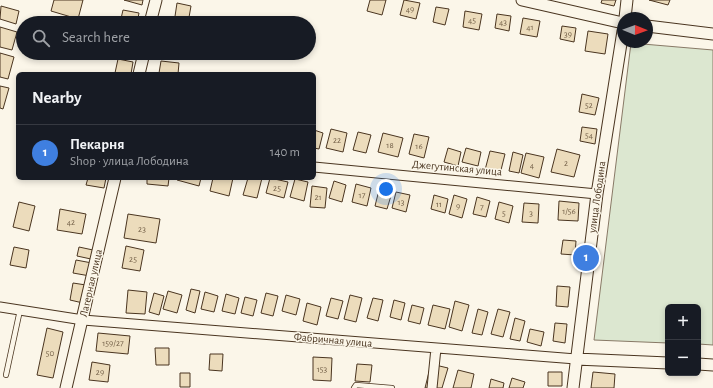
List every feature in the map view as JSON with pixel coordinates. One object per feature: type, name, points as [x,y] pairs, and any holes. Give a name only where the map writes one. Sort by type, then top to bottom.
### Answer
[{"type":"street","points":[[152,16],[156,0]]},
{"type":"street","points":[[522,0],[617,22]]},
{"type":"street","points":[[626,12],[627,0]]},
{"type":"street","points":[[653,27],[713,34]]},
{"type":"street","name":"улица Лободина","points":[[573,388],[597,194],[620,48]]},
{"type":"street","points":[[139,72],[142,60]]},
{"type":"street","name":"Джегутинская улица","points":[[316,167],[597,194]]},
{"type":"street","name":"Лагерная улица","points":[[66,388],[115,180]]},
{"type":"street","name":"Фабричная улица","points":[[0,307],[83,320],[576,360],[665,363]]},
{"type":"street","points":[[432,388],[436,348]]},
{"type":"street","points":[[701,364],[713,365]]},
{"type":"lane","points":[[6,375],[20,310]]},
{"type":"lane","points":[[354,388],[356,385],[392,388]]},
{"type":"green space","points":[[653,45],[713,50],[713,345],[701,344],[701,304],[665,304],[665,343],[594,340],[630,48],[653,48]]},
{"type":"building","points":[[54,0],[83,0],[79,16],[68,16],[51,11]]},
{"type":"building","points":[[124,0],[143,0],[142,5]]},
{"type":"building","points":[[370,0],[386,0],[382,15],[367,11]]},
{"type":"building","points":[[404,0],[420,3],[416,19],[400,15]]},
{"type":"building","points":[[602,0],[616,0],[614,6],[601,3]]},
{"type":"building","points":[[649,0],[670,0],[668,5]]},
{"type":"building","points":[[177,3],[191,6],[189,16],[175,16]]},
{"type":"building","points":[[1,6],[19,11],[18,16],[16,16],[16,24],[0,19]]},
{"type":"building","points":[[436,7],[449,9],[445,25],[433,22]]},
{"type":"building","points":[[123,10],[139,13],[138,16],[122,16]]},
{"type":"building","points":[[465,11],[482,14],[479,30],[463,27]]},
{"type":"building","points":[[497,14],[511,16],[509,31],[495,28]]},
{"type":"building","points":[[523,18],[540,21],[537,37],[520,34]]},
{"type":"building","points":[[562,26],[576,28],[574,42],[560,39]]},
{"type":"building","points":[[0,27],[16,32],[12,50],[0,47]]},
{"type":"building","points":[[588,31],[608,34],[605,54],[585,51]]},
{"type":"building","points":[[0,53],[14,57],[8,79],[0,77]]},
{"type":"building","points":[[118,60],[133,62],[131,72],[115,72]]},
{"type":"building","points":[[161,61],[179,63],[178,72],[159,72]]},
{"type":"building","points":[[0,86],[9,88],[3,109],[0,108]]},
{"type":"building","points":[[582,94],[599,98],[595,115],[579,112]]},
{"type":"building","points":[[582,127],[597,129],[595,144],[580,141]]},
{"type":"building","points":[[331,129],[347,133],[343,152],[326,148]]},
{"type":"building","points":[[316,131],[323,133],[319,149],[316,148]]},
{"type":"building","points":[[358,132],[371,135],[366,153],[353,150]]},
{"type":"building","points":[[383,133],[403,138],[398,157],[378,152]]},
{"type":"building","points":[[414,134],[429,137],[424,158],[409,154]]},
{"type":"building","points":[[448,148],[461,152],[458,166],[444,162]]},
{"type":"building","points":[[466,148],[481,152],[478,166],[462,162]]},
{"type":"building","points":[[557,149],[580,155],[574,177],[551,172]]},
{"type":"building","points":[[490,151],[505,154],[500,174],[485,170]]},
{"type":"building","points":[[513,152],[523,155],[519,173],[509,171]]},
{"type":"building","points":[[526,153],[544,157],[539,178],[521,173]]},
{"type":"building","points":[[87,180],[106,180],[104,188],[86,185]]},
{"type":"building","points":[[147,180],[169,180],[168,186],[147,184]]},
{"type":"building","points":[[177,180],[200,180],[199,186]]},
{"type":"building","points":[[213,180],[233,180],[229,196],[210,191]]},
{"type":"building","points":[[247,180],[262,180],[257,198],[243,195]]},
{"type":"building","points":[[269,180],[288,182],[284,198],[266,193]]},
{"type":"building","points":[[295,180],[308,182],[304,201],[290,197]]},
{"type":"building","points":[[334,181],[346,185],[342,202],[329,198]]},
{"type":"building","points":[[356,184],[371,188],[367,206],[352,202]]},
{"type":"building","points":[[312,186],[327,188],[325,208],[310,207]]},
{"type":"building","points":[[380,186],[393,189],[387,209],[375,206]]},
{"type":"building","points":[[396,192],[410,195],[406,212],[392,208]]},
{"type":"building","points":[[434,195],[448,199],[445,213],[431,209]]},
{"type":"building","points":[[454,195],[467,199],[462,218],[449,214]]},
{"type":"building","points":[[477,197],[490,201],[486,217],[473,214]]},
{"type":"building","points":[[559,201],[579,203],[578,221],[558,220]]},
{"type":"building","points":[[19,202],[35,206],[29,231],[13,227]]},
{"type":"building","points":[[499,202],[513,206],[509,223],[495,219]]},
{"type":"building","points":[[524,203],[539,204],[538,223],[522,222]]},
{"type":"building","points":[[60,209],[86,214],[82,234],[57,230]]},
{"type":"building","points":[[128,214],[160,219],[156,243],[124,238]]},
{"type":"building","points":[[563,240],[576,241],[575,255],[561,254]]},
{"type":"building","points":[[126,246],[144,250],[140,271],[122,268]]},
{"type":"building","points":[[14,247],[29,250],[26,268],[10,265]]},
{"type":"building","points":[[79,247],[93,250],[91,259],[77,256]]},
{"type":"building","points":[[76,260],[92,263],[90,276],[73,273]]},
{"type":"building","points":[[73,283],[86,285],[83,303],[70,300]]},
{"type":"building","points":[[557,286],[570,287],[568,307],[556,306]]},
{"type":"building","points":[[191,289],[200,291],[195,313],[186,310]]},
{"type":"building","points":[[128,290],[147,292],[145,314],[126,313]]},
{"type":"building","points":[[168,291],[182,295],[177,313],[163,309]]},
{"type":"building","points":[[205,292],[218,296],[214,312],[201,309]]},
{"type":"building","points":[[154,293],[164,296],[159,315],[149,312]]},
{"type":"building","points":[[266,293],[278,296],[273,316],[261,313]]},
{"type":"building","points":[[226,294],[239,298],[235,314],[222,311]]},
{"type":"building","points":[[286,295],[300,299],[296,315],[282,311]]},
{"type":"building","points":[[350,295],[362,298],[356,322],[344,319]]},
{"type":"building","points":[[245,297],[257,300],[253,316],[241,313]]},
{"type":"building","points":[[331,298],[343,301],[338,319],[326,316]]},
{"type":"building","points":[[373,298],[383,300],[378,321],[367,318]]},
{"type":"building","points":[[394,300],[405,303],[401,320],[390,317]]},
{"type":"building","points":[[455,301],[469,305],[462,331],[449,327]]},
{"type":"building","points":[[307,303],[321,307],[317,325],[303,321]]},
{"type":"building","points":[[412,305],[424,308],[420,324],[408,321]]},
{"type":"building","points":[[433,305],[450,309],[445,329],[428,325]]},
{"type":"building","points":[[478,309],[488,312],[482,335],[472,333]]},
{"type":"building","points":[[498,309],[510,312],[503,337],[491,334]]},
{"type":"building","points":[[515,318],[525,321],[520,341],[510,339]]},
{"type":"building","points":[[555,323],[567,324],[565,343],[553,341]]},
{"type":"building","points":[[47,328],[63,332],[53,378],[37,375]]},
{"type":"building","points":[[530,329],[544,332],[541,346],[527,342]]},
{"type":"building","points":[[98,333],[130,336],[128,354],[96,351]]},
{"type":"building","points":[[155,348],[169,348],[169,365],[156,365]]},
{"type":"building","points":[[210,354],[223,354],[222,371],[209,370]]},
{"type":"building","points":[[313,357],[332,358],[331,381],[313,380]]},
{"type":"building","points":[[92,362],[110,365],[108,382],[89,380]]},
{"type":"building","points":[[357,364],[372,365],[370,382],[355,381]]},
{"type":"building","points":[[431,364],[448,368],[442,388],[425,388]]},
{"type":"building","points":[[458,370],[474,374],[471,388],[453,388]]},
{"type":"building","points":[[548,372],[562,372],[562,386],[548,386]]},
{"type":"building","points":[[593,372],[615,374],[614,388],[591,388]]},
{"type":"building","points":[[180,373],[190,373],[190,387],[180,387]]},
{"type":"building","points":[[512,378],[525,382],[523,388],[509,388]]},
{"type":"building","points":[[491,379],[504,383],[503,388],[489,388]]},
{"type":"place","name":"Пекарня","points":[[586,258]]}]
